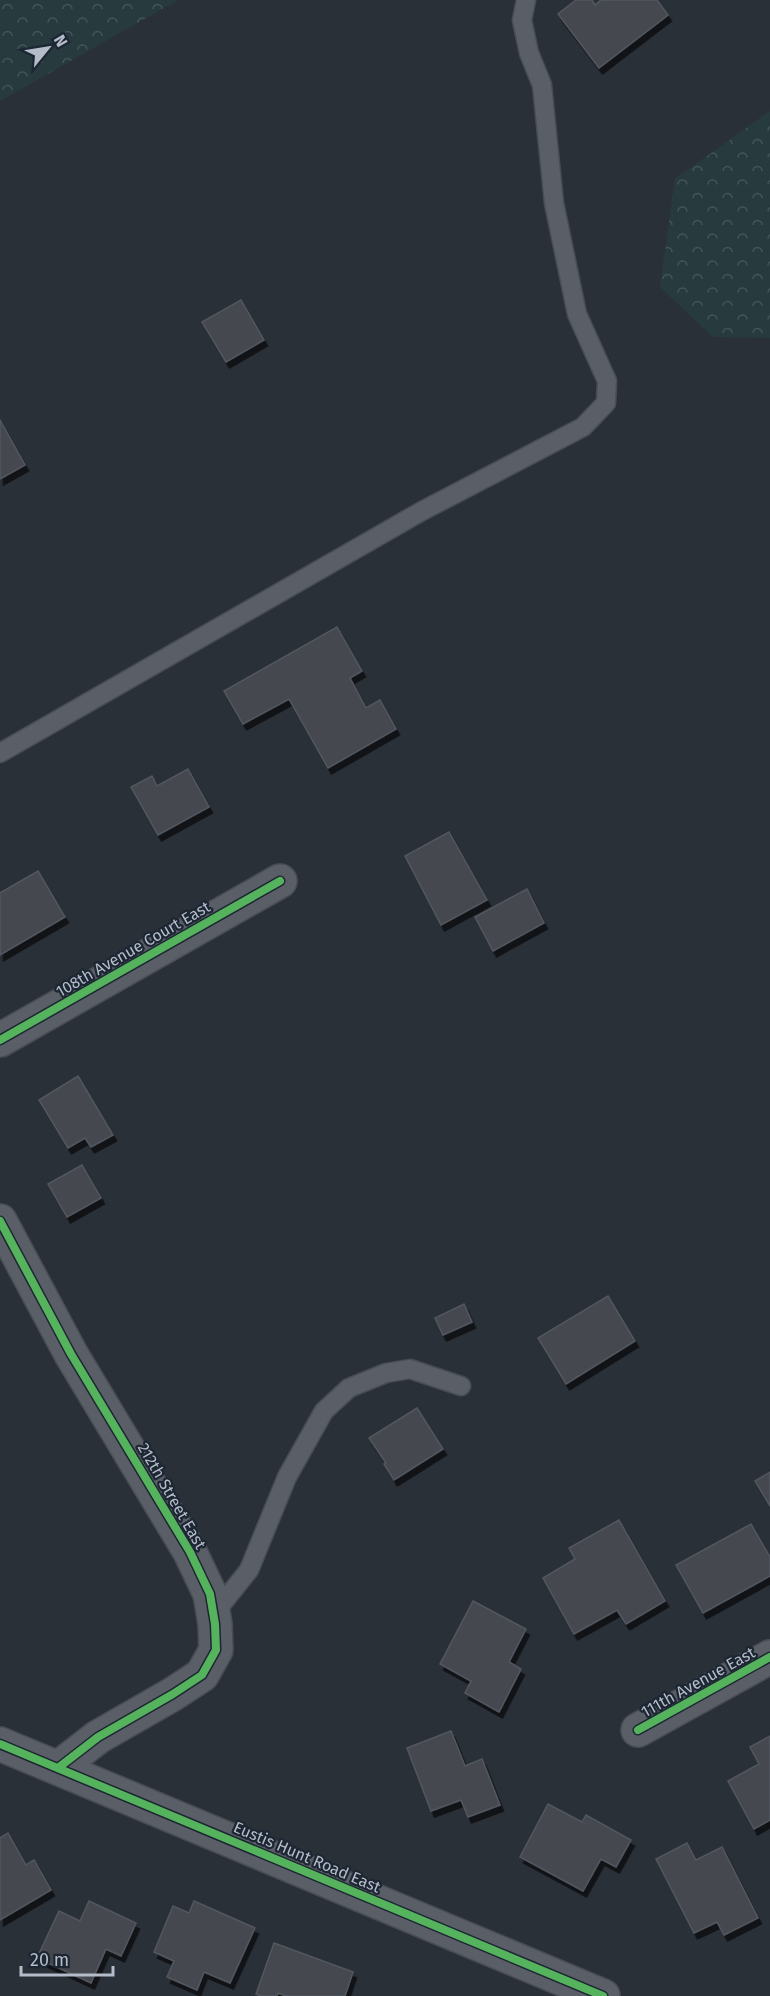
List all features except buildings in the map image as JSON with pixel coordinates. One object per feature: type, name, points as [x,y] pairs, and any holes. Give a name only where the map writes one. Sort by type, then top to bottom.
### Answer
[{"type":"street","name":"108th Avenue Court East","points":[[0,1040],[280,881]]},
{"type":"street","name":"212th Street East","points":[[0,1221],[71,1354],[190,1552],[210,1594],[213,1615],[216,1650],[202,1675],[98,1737],[58,1768]]},
{"type":"street","name":"111th Avenue East","points":[[638,1730],[770,1657]]},
{"type":"street","name":"Eustis Hunt Road East","points":[[0,1744],[603,1996]]},
{"type":"lane","points":[[0,753],[422,511],[583,427],[606,403],[607,381],[577,314],[554,203],[542,85],[529,53],[522,20],[526,0]]},
{"type":"lane","points":[[213,1615],[249,1570],[287,1477],[324,1411],[349,1388],[386,1373],[410,1369],[461,1386]]},
{"type":"green space","points":[[0,0],[178,0],[0,101]]},
{"type":"green space","points":[[770,111],[770,338],[713,337],[660,287],[675,179]]},
{"type":"cycle path","points":[[0,1040],[280,881]]},
{"type":"cycle path","points":[[0,1221],[71,1354],[190,1552],[210,1594],[215,1624],[216,1650],[202,1675],[98,1737],[58,1768]]},
{"type":"cycle path","points":[[638,1730],[770,1657]]},
{"type":"cycle path","points":[[0,1744],[603,1996]]}]
